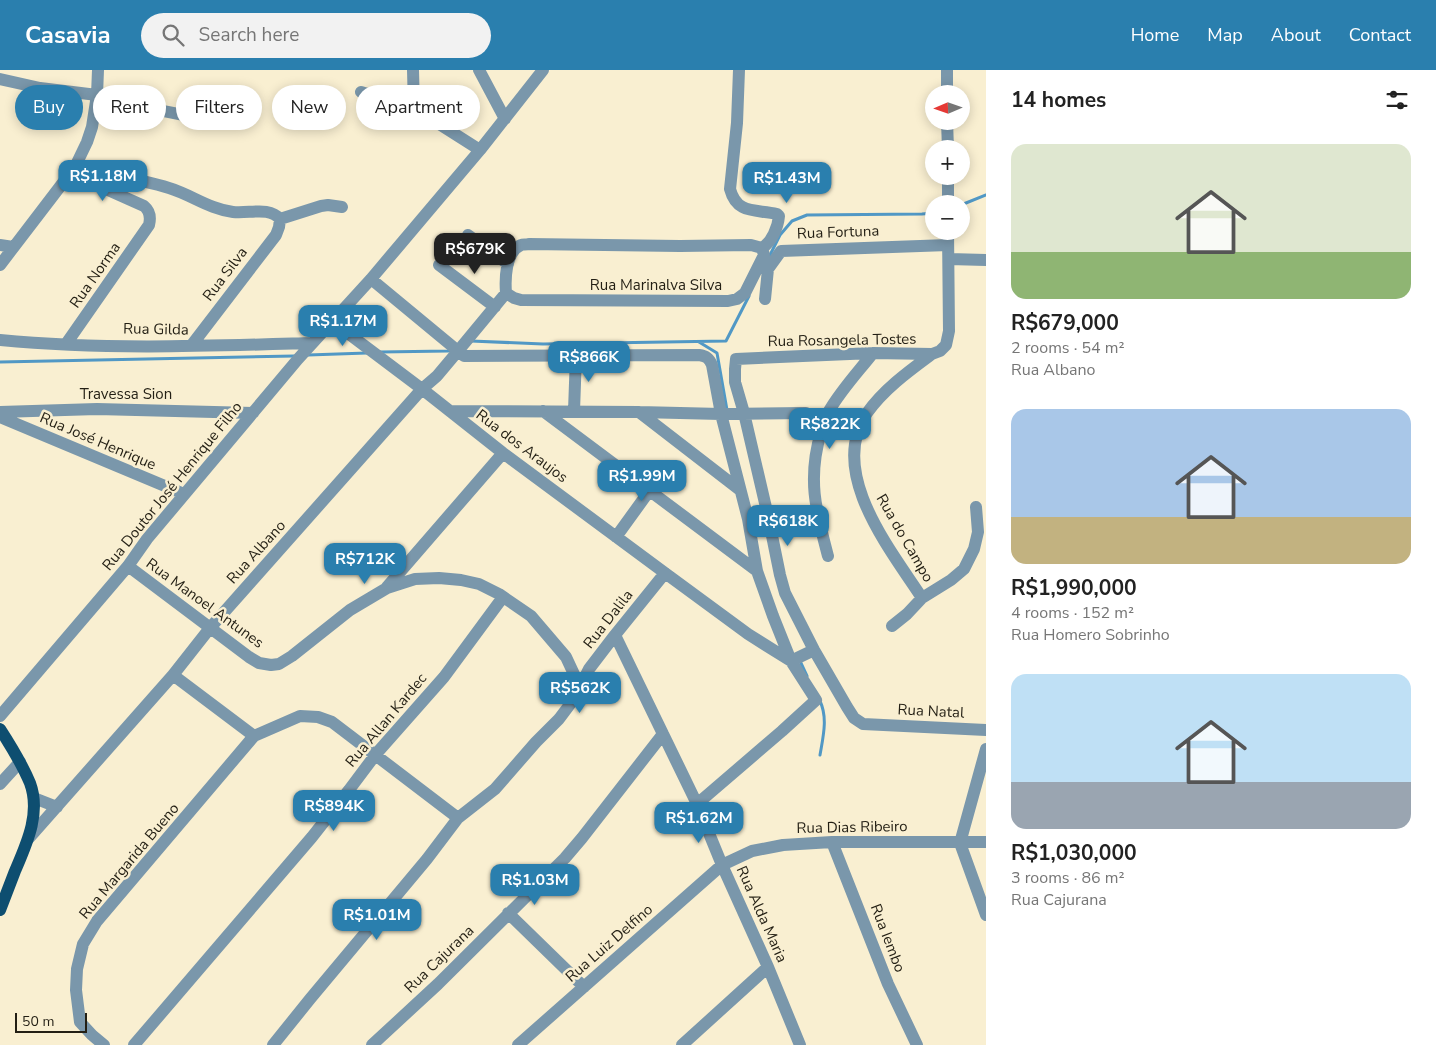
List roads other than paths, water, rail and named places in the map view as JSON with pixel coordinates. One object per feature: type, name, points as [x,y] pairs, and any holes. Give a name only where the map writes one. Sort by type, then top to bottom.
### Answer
[{"type":"main road","points":[[0,729],[20,762],[30,783],[34,798],[34,813],[29,838],[0,910]]},
{"type":"street","points":[[97,85],[98,70]]},
{"type":"street","points":[[412,70],[413,85]]},
{"type":"street","points":[[479,70],[505,119]]},
{"type":"street","name":"Rua Doutor José Henrique Filho","points":[[0,716],[128,566],[147,539],[184,494],[305,351],[334,322],[480,150],[543,70]]},
{"type":"street","points":[[506,294],[505,276],[508,264],[516,248],[529,244],[752,245],[762,248],[770,240],[779,222],[779,216],[741,207],[733,200],[730,190],[737,123],[739,70]]},
{"type":"street","points":[[947,70],[947,85]]},
{"type":"street","points":[[0,79],[40,88],[93,95]]},
{"type":"street","points":[[0,265],[6,246],[73,170],[87,142],[93,121]]},
{"type":"street","points":[[449,130],[480,150]]},
{"type":"street","points":[[73,170],[170,188],[218,209],[234,212],[271,211],[280,219],[321,206],[342,207]]},
{"type":"street","name":"Rua Norma","points":[[66,344],[149,225],[150,219],[149,213],[144,206],[73,170]]},
{"type":"street","name":"Rua Silva","points":[[191,346],[276,235],[280,219]]},
{"type":"street","points":[[468,235],[508,264]]},
{"type":"street","points":[[948,240],[949,259],[986,260]]},
{"type":"street","name":"Rua Fortuna","points":[[765,299],[768,269],[781,251],[948,245]]},
{"type":"street","name":"Rua Marinalva Silva","points":[[506,294],[521,300],[728,301],[737,299],[745,293],[764,255],[762,248]]},
{"type":"street","name":"Rua Rosangela Tostes","points":[[742,414],[735,382],[734,369],[736,359],[873,353],[932,354],[940,351],[946,345],[949,321],[949,259]]},
{"type":"street","points":[[439,265],[495,307]]},
{"type":"street","points":[[371,279],[459,347],[464,356],[705,356],[710,359],[748,519],[757,571],[773,616],[816,700],[697,804]]},
{"type":"street","name":"Rua Albano","points":[[29,838],[173,675],[210,628],[422,388],[437,376],[459,347],[506,294]]},
{"type":"street","name":"Rua dos Araujos","points":[[334,322],[503,452],[748,634],[794,660]]},
{"type":"street","name":"Rua Gilda","points":[[0,340],[66,344],[191,346],[305,351]]},
{"type":"street","points":[[828,556],[815,504],[813,477],[816,448],[827,412],[842,390],[873,353]]},
{"type":"street","name":"Rua do Campo","points":[[922,598],[873,521],[864,502],[854,466],[856,434],[867,413],[898,380],[932,354]]},
{"type":"street","points":[[574,411],[576,355]]},
{"type":"street","name":"Travessa Sion","points":[[0,412],[97,409],[253,413]]},
{"type":"street","points":[[450,411],[806,414]]},
{"type":"street","points":[[543,411],[757,571]]},
{"type":"street","points":[[639,412],[740,490]]},
{"type":"street","points":[[742,414],[768,516],[780,575],[812,651],[794,660]]},
{"type":"street","name":"Rua José Henrique","points":[[0,417],[184,494]]},
{"type":"street","points":[[387,588],[503,452]]},
{"type":"street","points":[[616,537],[650,490]]},
{"type":"street","name":"Rua do Campo","points":[[892,626],[922,598],[951,580],[964,568],[974,548],[978,532],[976,507]]},
{"type":"street","name":"Rua Manoel Antunes","points":[[128,566],[249,658],[259,663],[271,665],[279,664],[292,656],[350,610],[387,588],[415,579],[439,578],[479,584],[504,597],[532,616],[566,657],[580,687]]},
{"type":"street","name":"Rua Dalila","points":[[458,818],[495,790],[536,742],[559,719],[574,699],[589,670],[615,634],[665,573]]},
{"type":"street","name":"Rua Allan Kardec","points":[[134,1045],[312,838],[376,754],[444,677],[504,597]]},
{"type":"street","name":"Rua Alda Maria","points":[[615,634],[697,804],[800,1045]]},
{"type":"street","name":"Rua Natal","points":[[812,651],[846,707],[854,718],[863,724],[986,730]]},
{"type":"street","points":[[173,675],[254,736],[300,716],[318,717],[332,722],[458,818],[400,892],[273,1045]]},
{"type":"street","name":"Rua Cajurana","points":[[372,1045],[438,984],[564,858],[582,838],[663,734]]},
{"type":"street","name":"Rua Margarida Bueno","points":[[104,1045],[80,1022],[76,990],[76,970],[83,944],[97,922],[254,736]]},
{"type":"street","points":[[986,749],[960,843],[986,915]]},
{"type":"street","points":[[0,784],[20,762]]},
{"type":"street","points":[[34,798],[57,807]]},
{"type":"street","name":"Rua Dias Ribeiro","points":[[722,865],[752,851],[783,845],[832,842],[986,842]]},
{"type":"street","name":"Rua Iembo","points":[[832,842],[888,984],[917,1045]]},
{"type":"street","name":"Rua Luiz Delfino","points":[[518,1045],[722,865]]},
{"type":"street","points":[[508,913],[584,987]]},
{"type":"street","points":[[682,1045],[768,967]]},
{"type":"waterway","points":[[970,201],[986,195]]},
{"type":"waterway","points":[[769,257],[780,235],[792,221],[807,215],[925,214]]},
{"type":"waterway","points":[[471,341],[543,344],[726,341],[749,296]]},
{"type":"waterway","points":[[699,342],[717,353],[727,410]]},
{"type":"waterway","points":[[380,352],[451,350]]},
{"type":"waterway","points":[[308,355],[367,353]]},
{"type":"waterway","points":[[0,362],[294,356]]},
{"type":"waterway","points":[[800,661],[807,676]]},
{"type":"waterway","points":[[820,701],[824,721],[820,755]]}]
